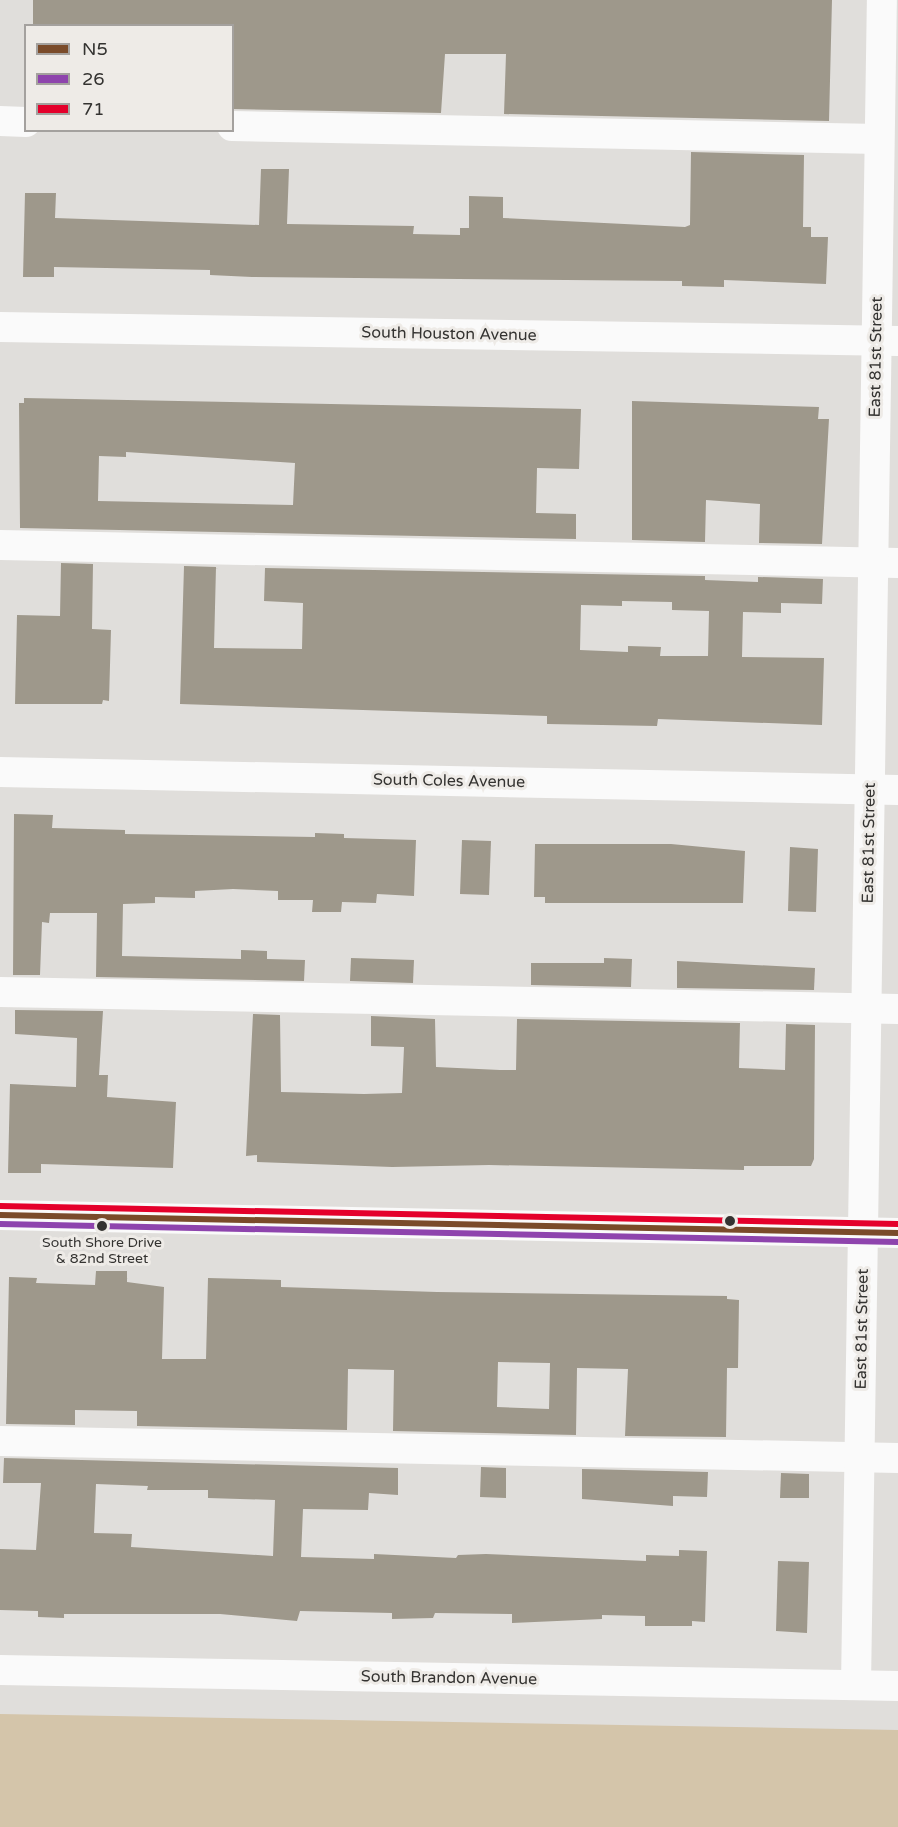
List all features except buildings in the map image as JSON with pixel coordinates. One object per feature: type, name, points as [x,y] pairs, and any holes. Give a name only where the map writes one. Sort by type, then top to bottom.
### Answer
[{"type":"street","name":"East 81st Street","points":[[856,1685],[866,1009],[884,789],[887,341],[879,139],[882,0]]},
{"type":"street","points":[[0,121],[24,122]]},
{"type":"street","points":[[234,126],[879,139]]},
{"type":"street","name":"South Houston Avenue","points":[[0,327],[887,341]]},
{"type":"street","points":[[0,545],[886,563]]},
{"type":"street","name":"South Coles Avenue","points":[[0,772],[884,789]]},
{"type":"street","points":[[0,992],[898,1009]]},
{"type":"street","points":[[0,1215],[898,1233]]},
{"type":"street","points":[[0,1441],[898,1458]]},
{"type":"street","name":"South Brandon Avenue","points":[[0,1670],[898,1686]]},
{"type":"shaded area","points":[[0,1714],[898,1730],[898,1827],[0,1827]]},
{"type":"transit line","name":"71","points":[[0,1206],[898,1224]]},
{"type":"transit line","name":"N5","points":[[0,1215],[898,1233]]},
{"type":"transit line","name":"26","points":[[0,1224],[898,1242]]},
{"type":"place","name":"South Shore Drive & 82nd Street","points":[[102,1226]]}]
